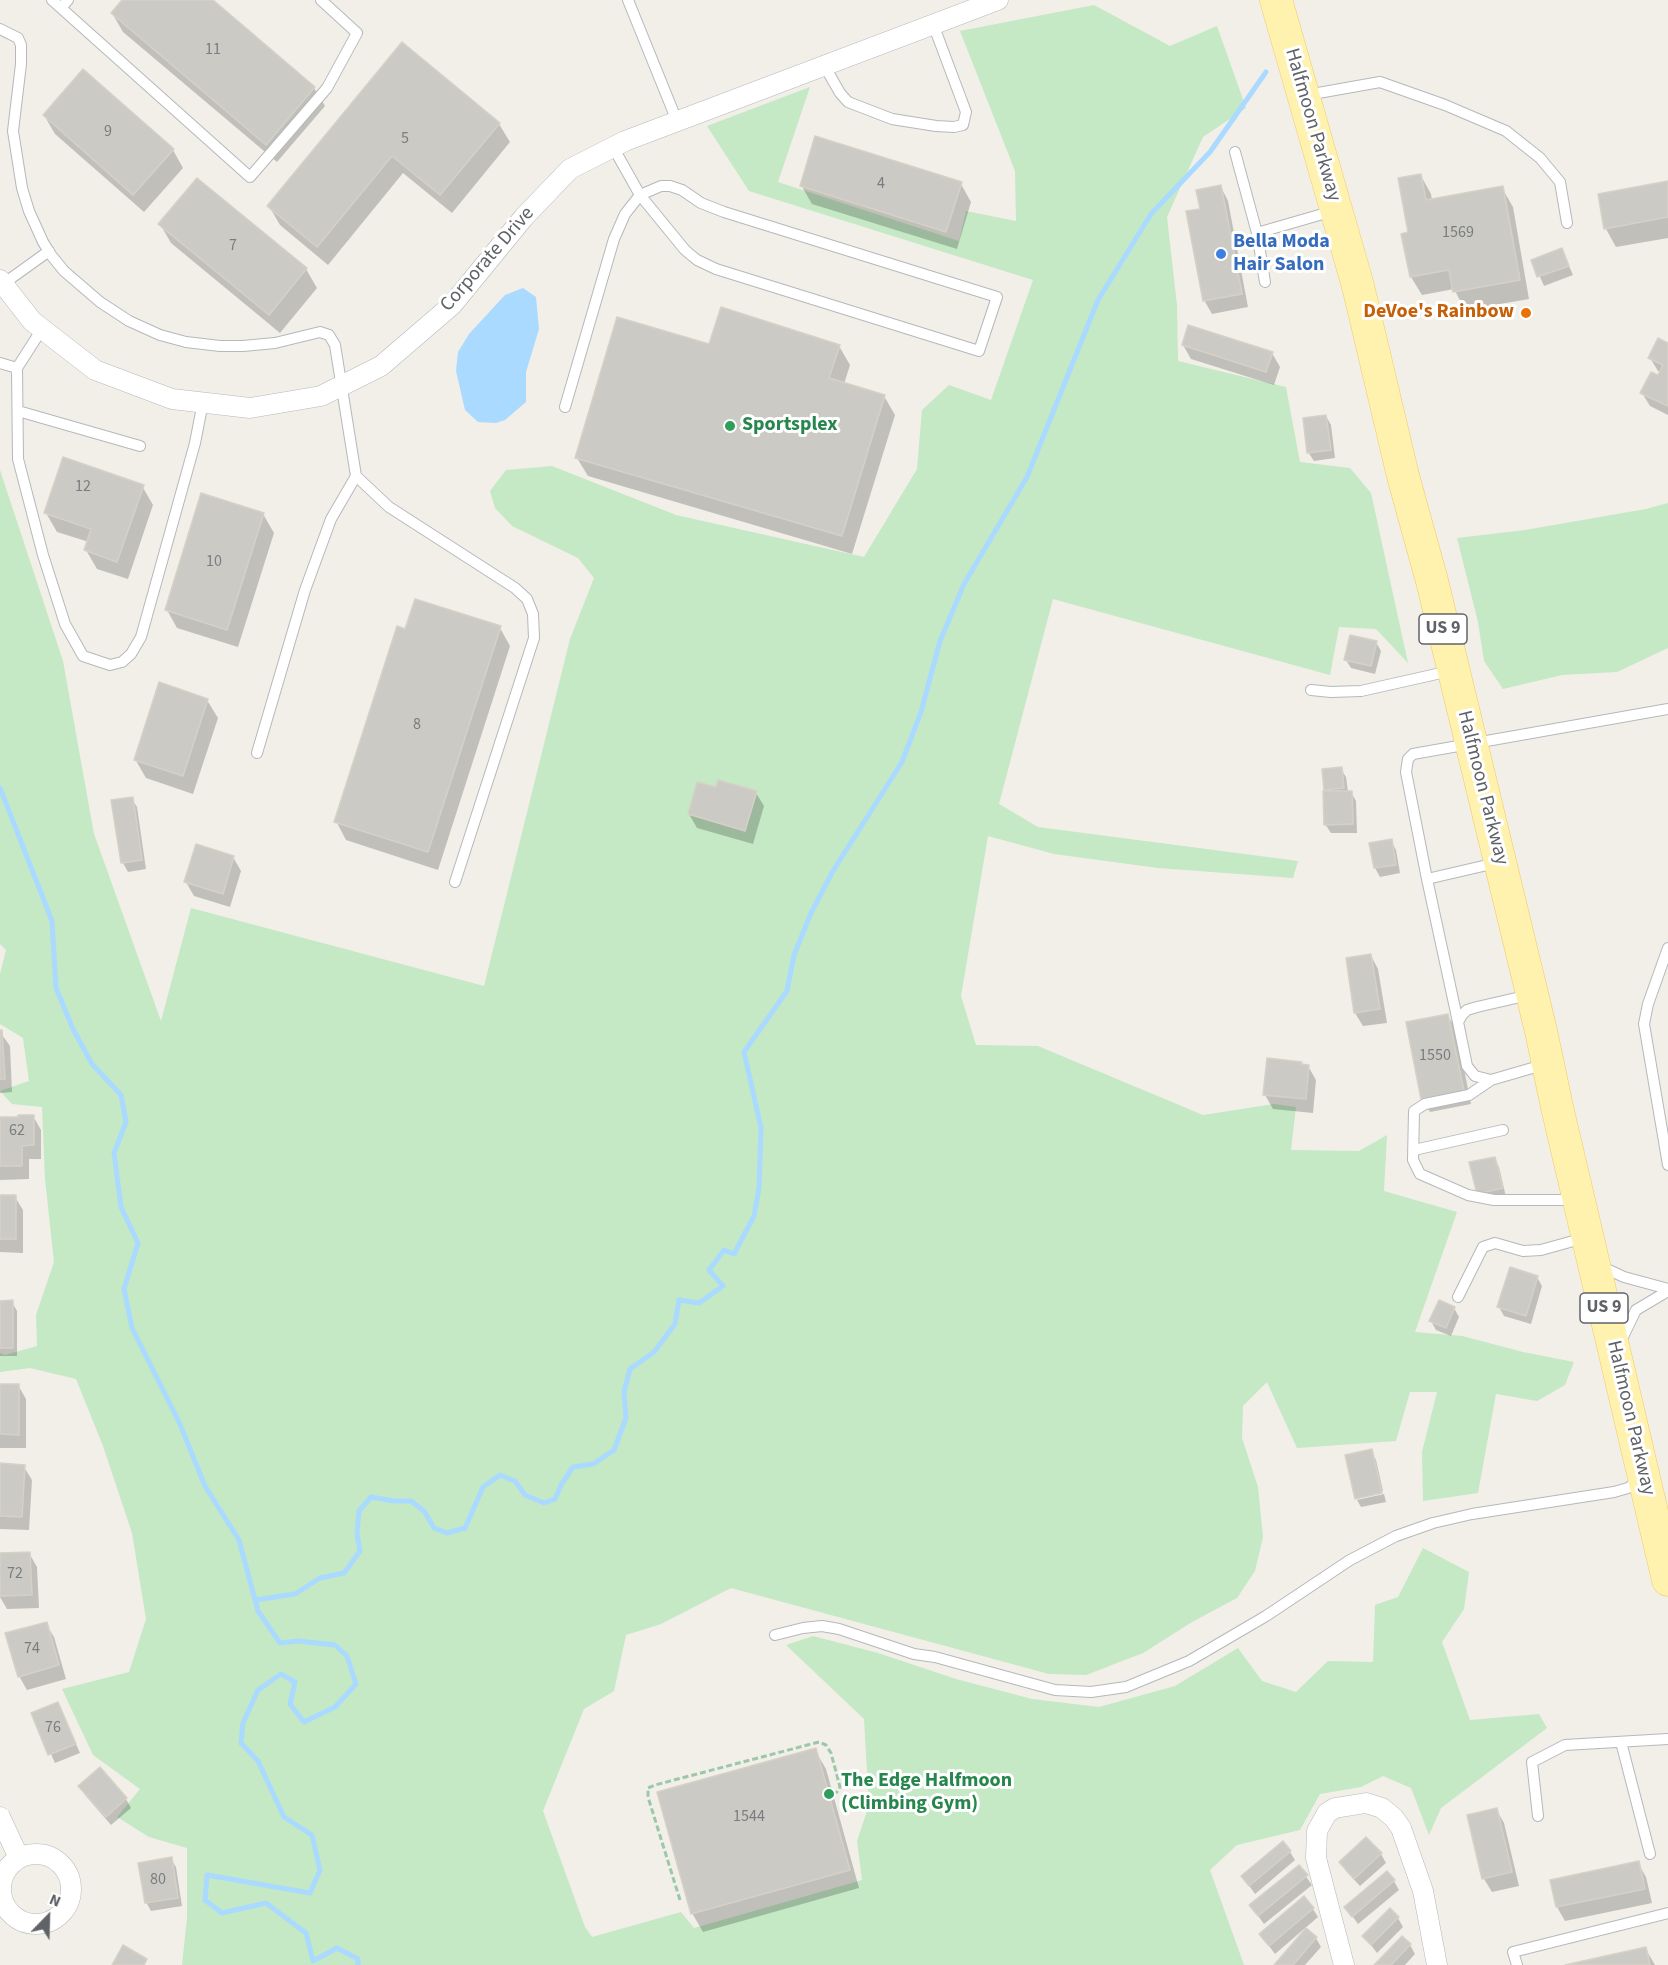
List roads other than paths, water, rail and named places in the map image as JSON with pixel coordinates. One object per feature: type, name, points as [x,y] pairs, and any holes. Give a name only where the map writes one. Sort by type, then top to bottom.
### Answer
[{"type":"main road","name":"Halfmoon Parkway","points":[[1276,0],[1358,286],[1403,476],[1432,581],[1532,994],[1668,1580]]},
{"type":"street","name":"Corporate Drive","points":[[2,282],[32,321],[95,370],[172,399],[250,408],[321,396],[381,366],[452,305],[524,217],[570,169],[614,147],[677,121],[998,0]]},
{"type":"street","points":[[1344,1965],[1316,1858],[1317,1831],[1327,1813],[1335,1808],[1365,1803],[1382,1808],[1394,1818],[1401,1828],[1423,1891],[1437,1965]]},
{"type":"street","points":[[0,1817],[19,1858]]},
{"type":"lane","points":[[52,0],[65,4],[250,177],[327,88],[357,33],[321,0]]},
{"type":"lane","points":[[628,0],[677,121]]},
{"type":"lane","points":[[824,65],[840,93],[848,102],[892,119],[936,126],[963,125],[966,112],[933,24]]},
{"type":"lane","points":[[0,29],[18,38],[21,45],[13,131],[22,188],[29,212],[48,251],[64,271],[100,302],[129,321],[160,335],[186,342],[220,346],[274,344],[320,332],[325,333],[332,338],[335,345],[356,476],[389,507],[515,588],[527,599],[533,614],[534,638],[455,882]]},
{"type":"lane","points":[[1304,95],[1380,82],[1445,105],[1506,131],[1540,158],[1560,182],[1567,223]]},
{"type":"lane","points":[[565,407],[614,239],[625,214],[640,195],[661,186],[682,190],[701,203],[724,212],[997,297],[979,351],[707,265],[685,250],[640,195],[614,147]]},
{"type":"lane","points":[[1234,152],[1257,233],[1265,282]]},
{"type":"lane","points":[[1257,233],[1336,210]]},
{"type":"lane","points":[[2,282],[48,251]]},
{"type":"lane","points":[[42,329],[18,368],[18,459],[43,555],[65,624],[83,656],[110,665],[122,662],[131,654],[141,637],[195,443],[203,402]]},
{"type":"lane","points":[[0,363],[18,368]]},
{"type":"lane","points":[[18,411],[140,446]]},
{"type":"lane","points":[[256,753],[304,590],[331,519],[356,476]]},
{"type":"lane","points":[[1311,690],[1361,691],[1454,670]]},
{"type":"lane","points":[[1491,1080],[1475,1076],[1467,1066],[1422,861],[1406,764],[1408,759],[1413,754],[1668,709]]},
{"type":"lane","points":[[1427,879],[1500,862]]},
{"type":"lane","points":[[1668,948],[1648,1004],[1644,1024],[1668,1165]]},
{"type":"lane","points":[[1458,1022],[1467,1010],[1532,994]]},
{"type":"lane","points":[[1548,1064],[1491,1080],[1469,1095],[1425,1104],[1414,1110],[1413,1160],[1420,1174],[1468,1195],[1494,1200],[1579,1199]]},
{"type":"lane","points":[[1414,1150],[1503,1130]]},
{"type":"lane","points":[[1458,1297],[1483,1247],[1496,1243],[1523,1251],[1590,1250],[1624,1277],[1668,1290]]},
{"type":"lane","points":[[1615,1354],[1636,1310],[1668,1290]]},
{"type":"lane","points":[[774,1635],[822,1626],[839,1629],[914,1654],[1055,1690],[1091,1692],[1126,1687],[1189,1661],[1256,1622],[1350,1560],[1396,1536],[1433,1523],[1472,1514],[1614,1492],[1628,1488],[1644,1478]]},
{"type":"lane","points":[[1538,1816],[1532,1762],[1565,1745],[1668,1739]]},
{"type":"lane","points":[[1621,1742],[1650,1854]]},
{"type":"lane","points":[[1516,1965],[1513,1952],[1668,1913]]},
{"type":"water","points":[[523,288],[536,297],[539,329],[526,372],[526,402],[505,420],[496,423],[478,422],[465,410],[456,371],[458,352],[469,334],[505,295]]},
{"type":"waterway","points":[[255,1600],[295,1594],[320,1578],[344,1573],[360,1551],[357,1534],[359,1511],[371,1497],[411,1501],[424,1511],[434,1528],[447,1533],[465,1528],[483,1487],[500,1475],[515,1481],[525,1495],[544,1503],[555,1499],[573,1467],[593,1464],[614,1450],[626,1418],[624,1392],[630,1369],[654,1352],[675,1324],[679,1300],[699,1303],[723,1286],[709,1270],[724,1250],[734,1254],[754,1216],[759,1188],[761,1128],[744,1052],[787,991],[794,955],[811,913],[833,871],[902,762],[921,712],[940,641],[964,584],[1027,477],[1098,300],[1151,214],[1210,152],[1266,72]]},
{"type":"waterway","points":[[0,788],[52,921],[56,988],[73,1029],[92,1064],[121,1095],[126,1122],[114,1153],[121,1207],[138,1243],[124,1289],[132,1328],[179,1422],[205,1486],[239,1540],[258,1611],[280,1643],[298,1641],[335,1645],[347,1656],[356,1684],[335,1707],[304,1722],[290,1704],[295,1682],[281,1674],[258,1690],[243,1723],[241,1743],[258,1761],[284,1817],[312,1835],[320,1870],[310,1893],[207,1875],[205,1900],[222,1913],[266,1903],[306,1933],[313,1961],[337,1948],[358,1959],[358,1965]]},
{"type":"place","name":"Bella Moda Hair Salon","points":[[1221,254]]},
{"type":"place","name":"DeVoe's Rainbow","points":[[1526,313]]},
{"type":"place","name":"Sportsplex","points":[[730,426]]},
{"type":"place","name":"The Edge Halfmoon (Climbing Gym)","points":[[829,1794]]}]
